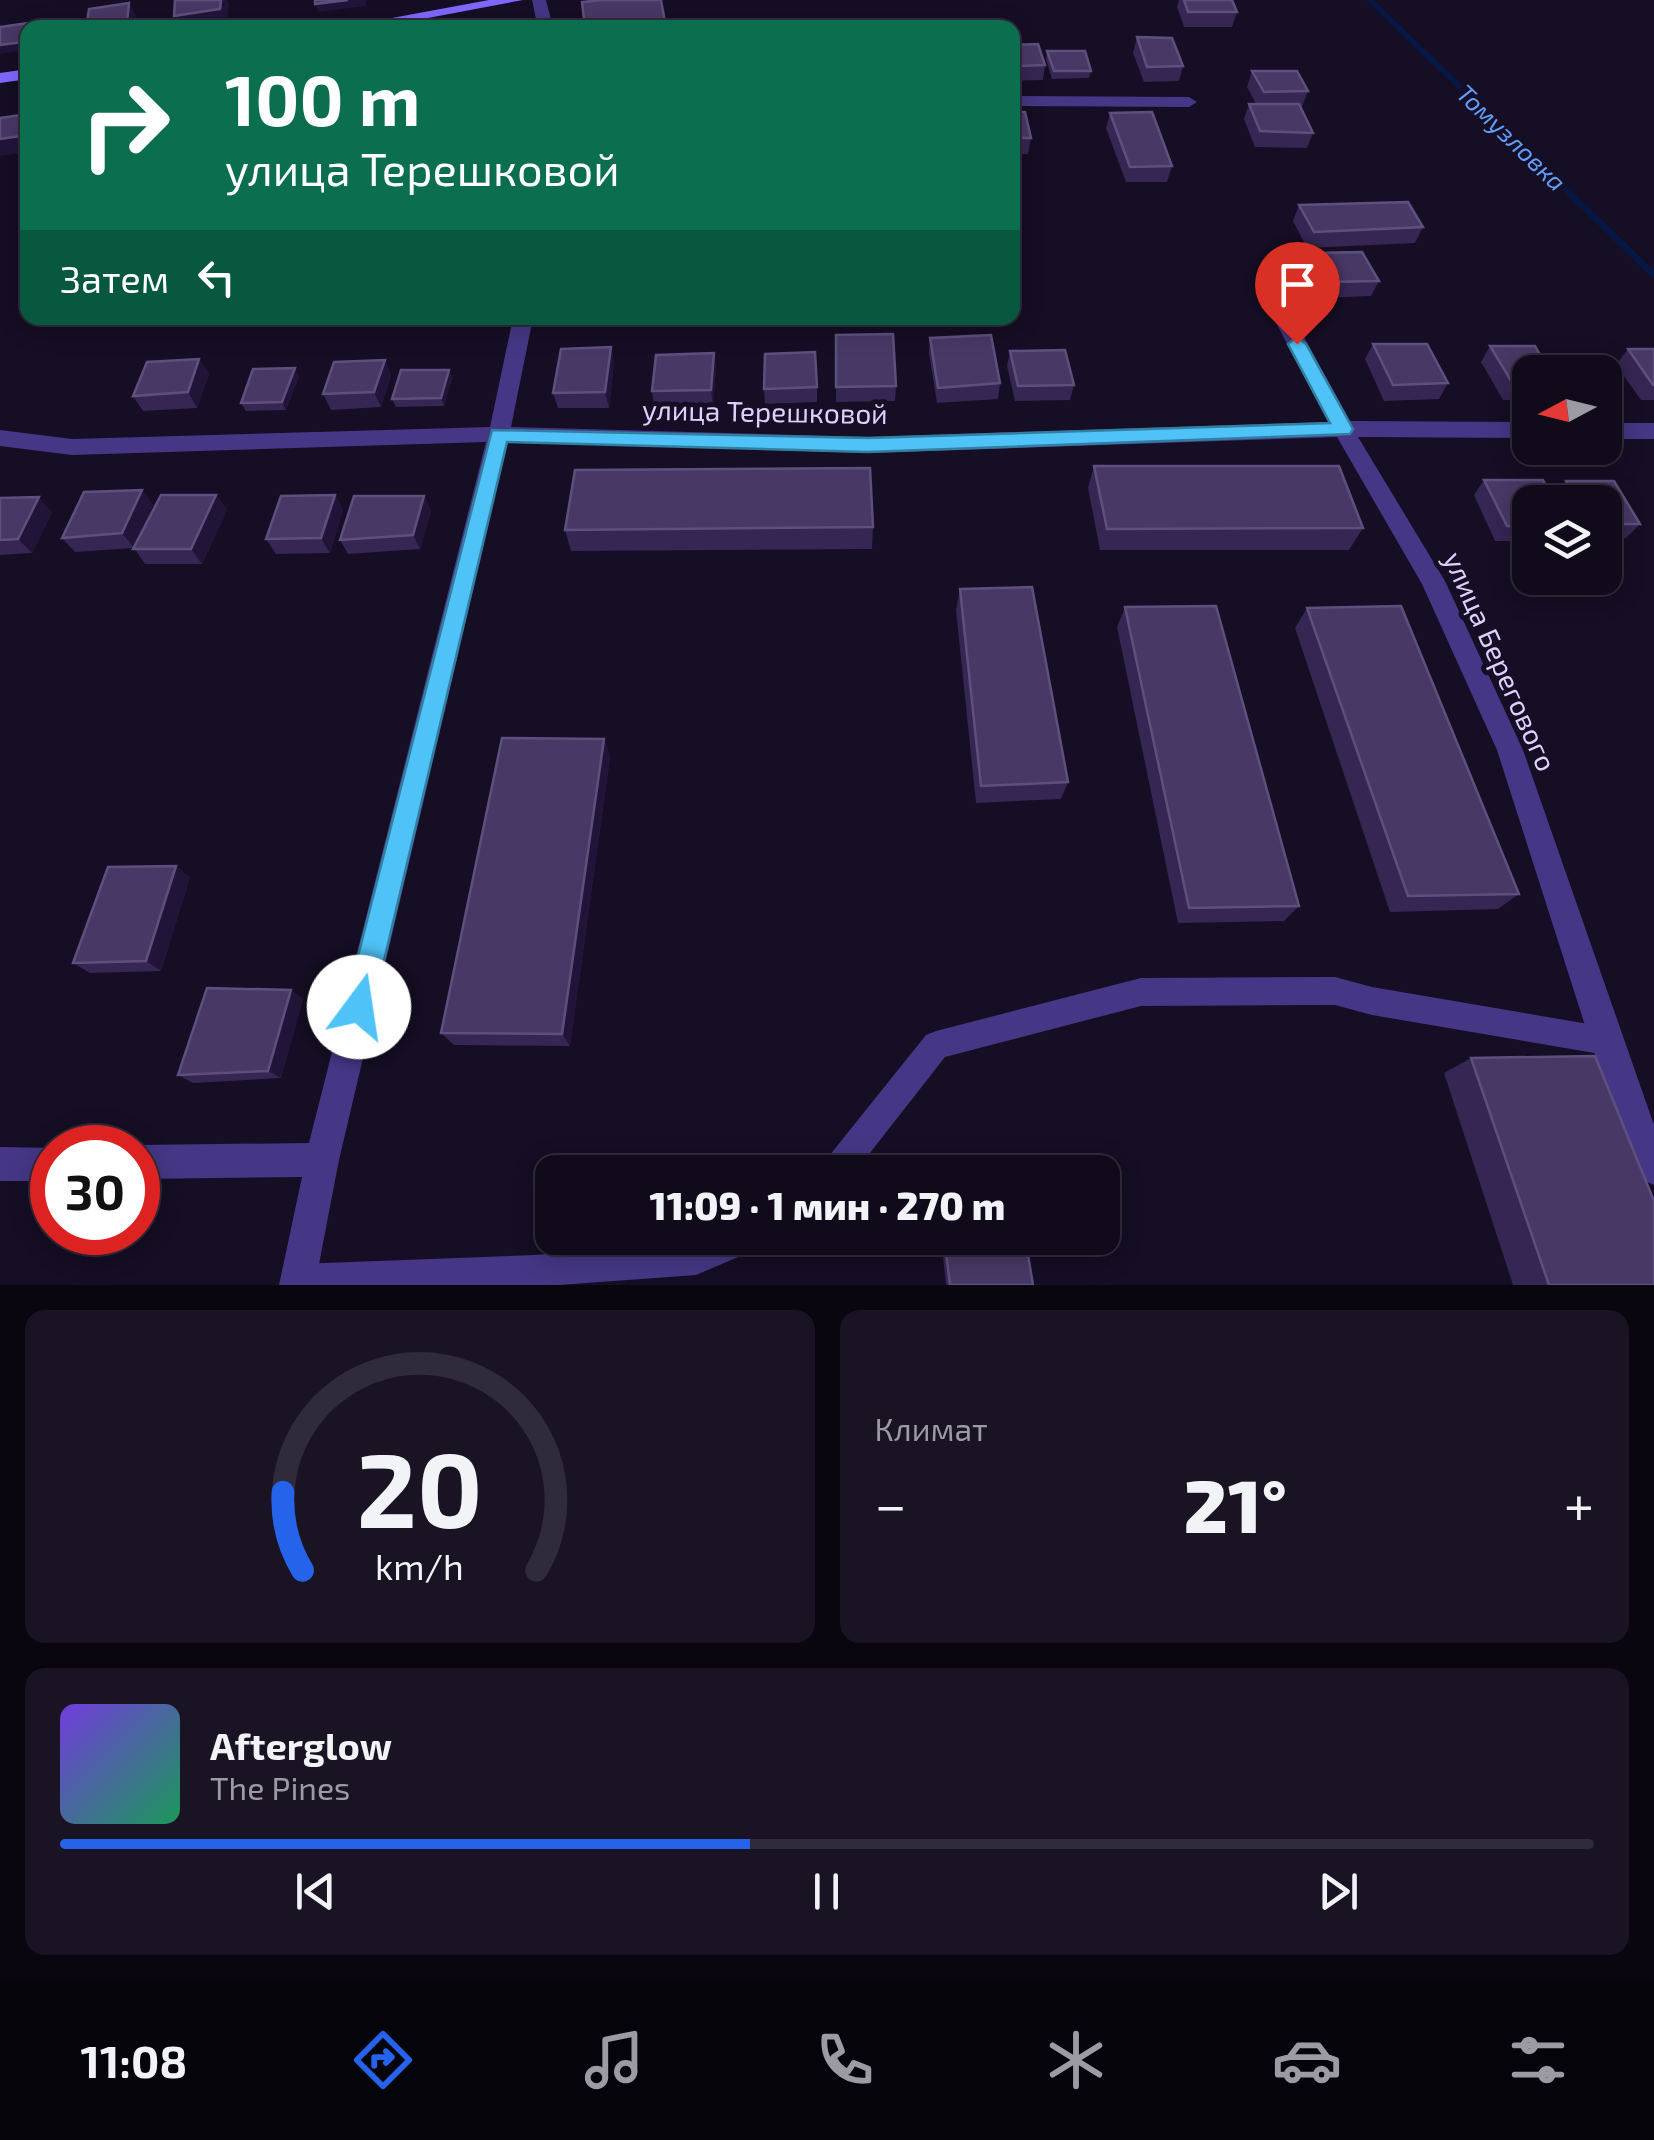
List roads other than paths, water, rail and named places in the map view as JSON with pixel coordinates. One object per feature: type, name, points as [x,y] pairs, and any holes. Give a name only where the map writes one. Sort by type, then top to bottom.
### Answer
[{"type":"main road","points":[[393,20],[516,0]]},
{"type":"street","points":[[1020,101],[1190,102]]},
{"type":"street","name":"улица Берегового","points":[[1282,315],[1343,429],[1433,582],[1510,750],[1606,1041],[1648,1134],[1654,1168]]},
{"type":"street","points":[[297,1283],[322,1160],[521,325]]},
{"type":"street","name":"улица Терешковой","points":[[0,438],[72,447],[498,434],[868,445],[1343,429],[1512,430]]},
{"type":"street","points":[[1622,430],[1654,431]]},
{"type":"street","points":[[160,1162],[322,1160]]},
{"type":"street","points":[[0,1164],[30,1164]]},
{"type":"lane","points":[[849,1155],[936,1045],[1141,992],[1335,991],[1372,1001],[1606,1041]]},
{"type":"lane","points":[[297,1283],[696,1259],[706,1255]]},
{"type":"waterway","name":"Томузловка","points":[[1370,0],[1654,275]]}]
